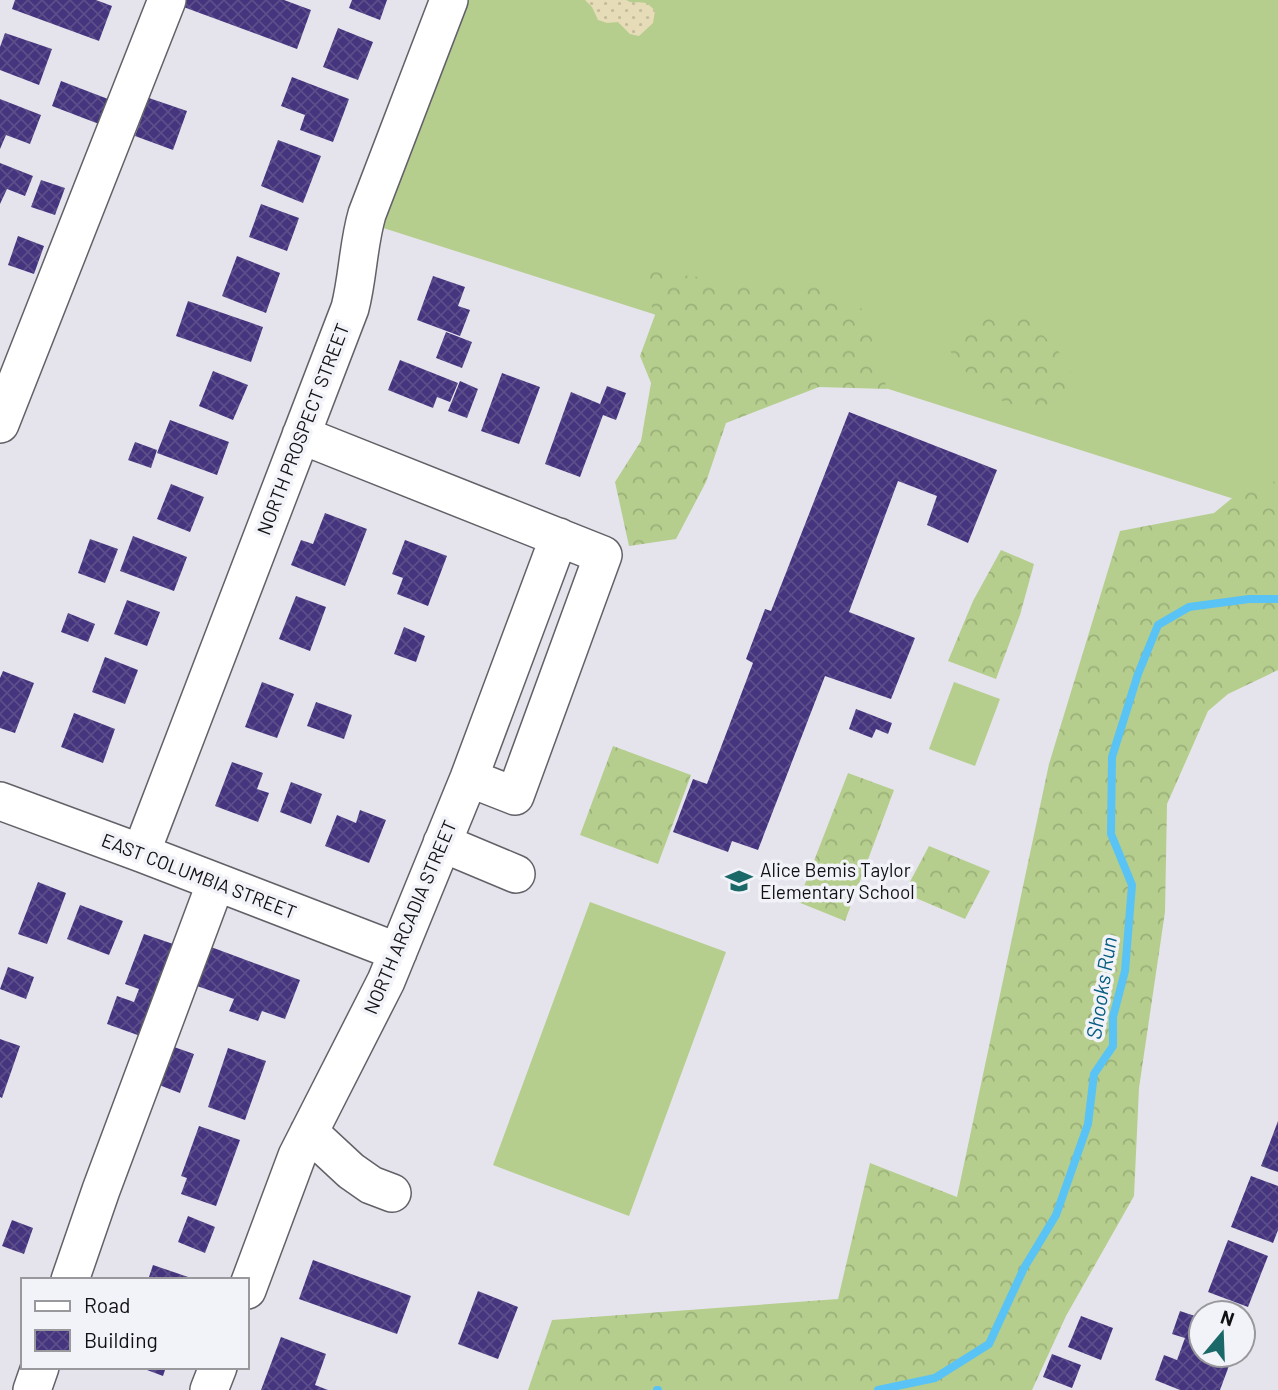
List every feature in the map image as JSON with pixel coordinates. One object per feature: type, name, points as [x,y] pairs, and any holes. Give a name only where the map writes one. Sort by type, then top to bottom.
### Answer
[{"type":"street","points":[[0,424],[167,0]]},
{"type":"street","name":"NORTH PROSPECT STREET","points":[[141,853],[350,308],[355,289],[360,237],[367,214],[449,0]]},
{"type":"street","points":[[301,435],[603,555],[515,796],[469,778]]},
{"type":"street","name":"NORTH ARCADIA STREET","points":[[248,1287],[297,1156],[382,991],[469,778],[559,537]]},
{"type":"street","name":"EAST COLUMBIA STREET","points":[[0,801],[398,952]]},
{"type":"street","points":[[442,843],[516,874]]},
{"type":"street","points":[[71,1278],[216,882]]},
{"type":"street","points":[[309,1132],[351,1171],[371,1185],[392,1193]]},
{"type":"street","points":[[32,1390],[39,1369]]},
{"type":"street","points":[[209,1390],[217,1369]]},
{"type":"green space","points":[[464,0],[1278,0],[1278,513],[377,226]]},
{"type":"green space","points":[[639,270],[766,285],[827,282],[863,310],[887,389],[819,387],[726,423],[706,482],[676,539],[629,546],[615,482],[641,441],[651,383],[640,356],[655,315]]},
{"type":"green space","points":[[971,315],[1024,315],[1060,353],[1080,390],[1047,418],[982,393],[944,343]]},
{"type":"green space","points":[[1278,481],[1278,670],[1228,694],[1208,711],[1167,804],[1165,912],[1139,1088],[1134,1196],[1066,1316],[1032,1390],[528,1390],[552,1320],[838,1299],[870,1163],[957,1197],[1049,764],[1120,531],[1214,513],[1231,499],[1266,483]]},
{"type":"green space","points":[[1001,550],[1034,564],[1020,615],[996,679],[948,661],[973,601]]},
{"type":"green space","points":[[954,682],[1000,699],[975,766],[929,749]]},
{"type":"green space","points":[[613,746],[691,775],[658,864],[580,835]]},
{"type":"green space","points":[[848,773],[894,790],[845,921],[798,902]]},
{"type":"green space","points":[[929,846],[990,871],[965,919],[904,893]]},
{"type":"green space","points":[[590,902],[726,952],[629,1216],[493,1165]]},
{"type":"sand","points":[[585,0],[626,0],[647,4],[655,11],[653,23],[639,36],[630,34],[618,22],[598,20]]},
{"type":"building","points":[[15,0],[96,0],[112,6],[99,41],[12,9]]},
{"type":"building","points":[[180,0],[284,0],[311,10],[297,49],[178,5]]},
{"type":"building","points":[[352,0],[387,0],[380,20],[349,8]]},
{"type":"building","points":[[338,28],[373,42],[358,80],[323,67]]},
{"type":"building","points":[[5,33],[52,49],[39,85],[0,70],[0,47]]},
{"type":"building","points":[[292,77],[349,99],[333,142],[300,130],[305,115],[281,106]]},
{"type":"building","points":[[61,81],[108,99],[99,124],[52,106]]},
{"type":"building","points":[[149,98],[187,111],[173,150],[135,136]]},
{"type":"building","points":[[0,99],[41,115],[30,144],[6,135],[0,149]]},
{"type":"building","points":[[278,140],[321,156],[303,203],[261,186]]},
{"type":"building","points":[[0,163],[33,176],[25,196],[7,189],[0,204]]},
{"type":"building","points":[[41,180],[65,188],[55,215],[31,207]]},
{"type":"building","points":[[261,204],[299,218],[287,251],[249,237]]},
{"type":"building","points":[[18,236],[44,246],[34,274],[8,265]]},
{"type":"building","points":[[237,256],[280,273],[266,313],[222,296]]},
{"type":"building","points":[[433,276],[465,287],[458,306],[470,310],[460,336],[417,320]]},
{"type":"building","points":[[188,301],[263,327],[251,362],[176,336]]},
{"type":"building","points":[[446,332],[472,342],[462,368],[436,358]]},
{"type":"building","points":[[400,360],[458,383],[450,402],[437,397],[433,408],[388,390]]},
{"type":"building","points":[[213,371],[248,385],[233,420],[199,406]]},
{"type":"building","points":[[502,373],[540,387],[519,444],[481,431]]},
{"type":"building","points":[[460,381],[478,389],[467,418],[448,411]]},
{"type":"building","points":[[607,386],[626,393],[616,420],[603,415],[580,477],[545,464],[571,392],[600,404]]},
{"type":"building","points":[[849,412],[997,470],[968,543],[927,525],[937,496],[898,481],[849,612],[915,638],[891,699],[825,676],[758,850],[732,841],[728,852],[673,832],[693,779],[707,784],[753,663],[746,659],[765,609],[771,611]]},
{"type":"building","points":[[170,420],[229,442],[217,475],[157,453]]},
{"type":"building","points":[[135,442],[157,450],[151,468],[128,460]]},
{"type":"building","points":[[171,484],[204,497],[190,532],[157,519]]},
{"type":"building","points":[[325,513],[367,529],[345,586],[291,565],[301,540],[313,544]]},
{"type":"building","points":[[133,536],[187,557],[174,591],[120,571]]},
{"type":"building","points":[[90,539],[118,549],[105,583],[78,573]]},
{"type":"building","points":[[405,540],[447,556],[428,606],[397,594],[403,578],[392,574]]},
{"type":"building","points":[[296,596],[326,607],[310,651],[279,639]]},
{"type":"building","points":[[127,600],[160,612],[147,646],[114,634]]},
{"type":"building","points":[[68,613],[95,624],[88,642],[61,632]]},
{"type":"building","points":[[404,627],[425,636],[416,662],[394,654]]},
{"type":"building","points":[[105,657],[138,670],[125,704],[92,692]]},
{"type":"building","points":[[3,671],[34,683],[15,733],[0,728],[0,678]]},
{"type":"building","points":[[262,682],[294,694],[277,738],[245,727]]},
{"type":"building","points":[[316,702],[352,715],[344,739],[307,726]]},
{"type":"building","points":[[856,709],[892,723],[888,734],[876,729],[872,738],[849,729]]},
{"type":"building","points":[[74,713],[115,729],[103,763],[61,747]]},
{"type":"building","points":[[232,762],[263,773],[257,789],[269,793],[258,822],[215,806]]},
{"type":"building","points":[[291,782],[322,794],[311,824],[280,812]]},
{"type":"building","points":[[360,810],[386,820],[369,863],[325,846],[337,815],[356,823]]},
{"type":"building","points":[[38,882],[66,893],[47,944],[18,934]]},
{"type":"building","points":[[80,905],[123,921],[109,955],[67,939]]},
{"type":"building","points":[[144,934],[179,946],[146,1038],[107,1024],[117,996],[134,1002],[139,989],[125,984]]},
{"type":"building","points":[[211,947],[300,980],[285,1019],[262,1011],[258,1021],[229,1011],[234,999],[197,986]]},
{"type":"building","points":[[8,967],[34,977],[26,999],[0,989]]},
{"type":"building","points":[[0,1039],[20,1046],[2,1098],[0,1097]]},
{"type":"building","points":[[174,1047],[194,1054],[180,1093],[159,1085]]},
{"type":"building","points":[[228,1048],[266,1061],[245,1120],[208,1107]]},
{"type":"building","points":[[1278,1121],[1278,1172],[1261,1166]]},
{"type":"building","points":[[199,1126],[240,1140],[216,1206],[181,1194],[187,1178],[181,1176]]},
{"type":"building","points":[[1251,1176],[1278,1186],[1278,1230],[1273,1243],[1231,1227]]},
{"type":"building","points":[[188,1216],[215,1227],[205,1253],[178,1242]]},
{"type":"building","points":[[12,1220],[33,1228],[24,1254],[2,1246]]},
{"type":"building","points":[[1228,1240],[1268,1256],[1251,1299],[1227,1299],[1208,1292]]},
{"type":"building","points":[[313,1260],[411,1296],[397,1334],[299,1299]]},
{"type":"building","points":[[153,1265],[191,1278],[149,1278]]},
{"type":"building","points":[[478,1291],[518,1307],[498,1359],[458,1344]]},
{"type":"building","points":[[1180,1311],[1187,1313],[1187,1369],[1228,1369],[1220,1390],[1180,1390],[1155,1380],[1164,1355],[1177,1360],[1185,1338],[1172,1334]]},
{"type":"building","points":[[1081,1316],[1113,1328],[1101,1360],[1068,1347]]},
{"type":"building","points":[[281,1337],[326,1354],[315,1385],[328,1390],[261,1390]]},
{"type":"building","points":[[1052,1354],[1081,1365],[1072,1388],[1043,1377]]},
{"type":"building","points":[[144,1369],[165,1369],[163,1376]]},
{"type":"waterway","name":"Shooks Run","points":[[878,1390],[935,1378],[989,1344],[1024,1268],[1056,1215],[1088,1124],[1094,1074],[1113,1046],[1113,1017],[1125,971],[1132,885],[1111,834],[1112,757],[1138,674],[1158,625],[1189,607],[1249,599],[1278,599]]},
{"type":"place","name":"Alice Bemis Taylor Elementary School","points":[[739,881]]}]
